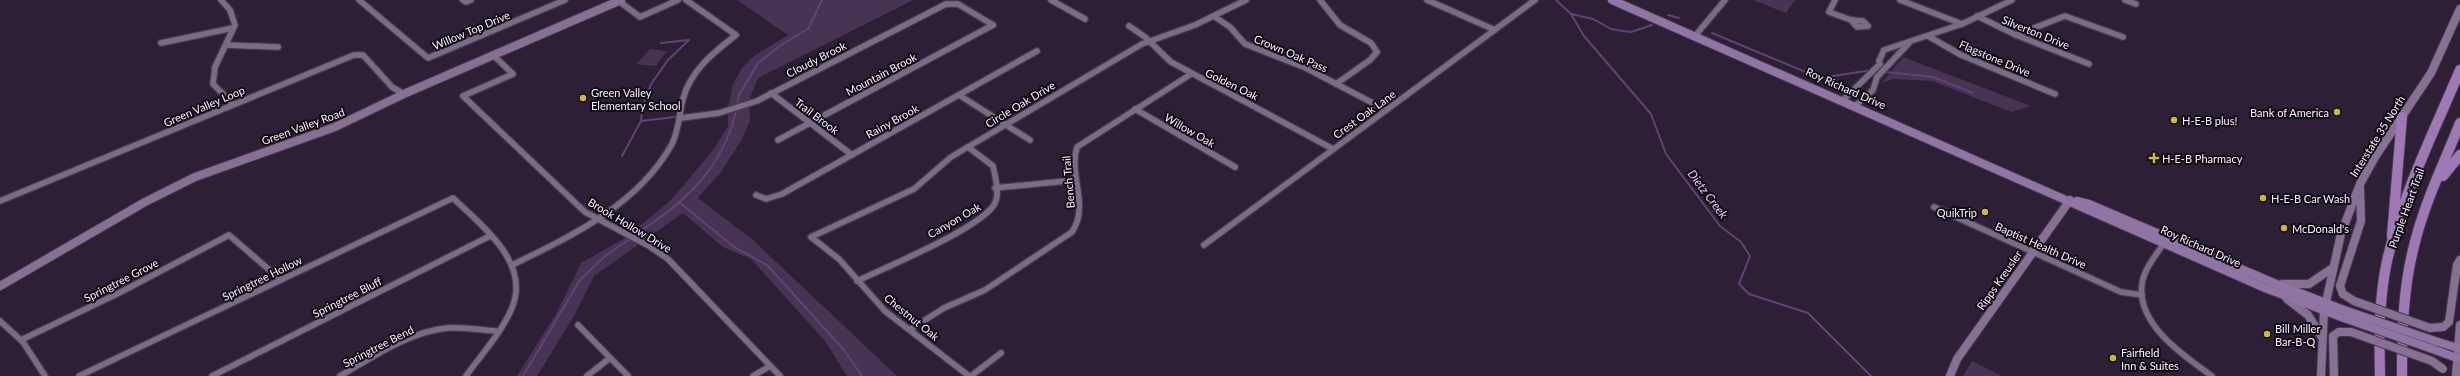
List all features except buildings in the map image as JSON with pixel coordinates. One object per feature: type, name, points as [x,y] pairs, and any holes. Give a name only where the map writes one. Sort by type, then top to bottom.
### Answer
[{"type":"highway","name":"Purple Heart Trail","points":[[2380,376],[2382,306],[2391,246],[2433,134],[2460,70]]},
{"type":"highway","points":[[2391,246],[2402,117]]},
{"type":"highway","name":"Purple Heart Trail","points":[[2402,376],[2402,335],[2408,272],[2419,227],[2460,123]]},
{"type":"highway","points":[[2436,186],[2460,155]]},
{"type":"main road","name":"Green Valley Road","points":[[0,286],[181,183],[228,163],[311,137],[404,94],[620,0]]},
{"type":"main road","name":"Roy Richard Drive","points":[[1612,0],[1856,105],[2070,200],[2086,209],[2278,293],[2324,307]]},
{"type":"main road","name":"Interstate 35 North","points":[[2321,376],[2321,336],[2324,307],[2331,269],[2341,234],[2360,184],[2431,73],[2460,9]]},
{"type":"main road","points":[[2360,184],[2361,221],[2340,286],[2343,294],[2354,301],[2430,328],[2443,326],[2449,322],[2456,265],[2460,260]]},
{"type":"main road","name":"Roy Richard Drive","points":[[2070,200],[2096,207],[2274,282],[2324,307]]},
{"type":"main road","name":"Ripps Kreusler","points":[[1950,376],[1957,359],[2070,200]]},
{"type":"main road","points":[[2274,282],[2292,286],[2312,285],[2331,269]]},
{"type":"main road","points":[[2278,293],[2308,315],[2321,336]]},
{"type":"main road","points":[[2324,307],[2459,354]]},
{"type":"main road","points":[[2456,376],[2459,354],[2460,325]]},
{"type":"main road","points":[[2334,376],[2333,336],[2339,332],[2351,332],[2432,361],[2444,373]]},
{"type":"street","points":[[221,0],[230,10],[235,19],[233,28],[214,72],[213,84],[233,104]]},
{"type":"street","name":"Willow Top Drive","points":[[359,0],[428,58],[565,0]]},
{"type":"street","points":[[465,1],[471,0]]},
{"type":"street","points":[[620,0],[640,17],[678,0]]},
{"type":"street","points":[[512,265],[596,219],[628,195],[651,172],[672,143],[681,118],[683,99],[693,76],[712,54],[736,35],[686,0]]},
{"type":"street","points":[[1051,0],[1085,19]]},
{"type":"street","name":"Circle Oak Drive","points":[[811,237],[914,190],[951,158],[968,147],[1135,48],[1181,32],[1215,17],[1246,0]]},
{"type":"street","points":[[1320,0],[1340,25],[1371,43],[1377,52],[1370,60],[1336,84]]},
{"type":"street","points":[[1427,0],[1495,30]]},
{"type":"street","name":"Crest Oak Lane","points":[[1204,245],[1535,0]]},
{"type":"street","points":[[1695,36],[1725,0]]},
{"type":"street","points":[[1835,0],[1829,12],[1851,20]]},
{"type":"street","points":[[1900,0],[1962,24]]},
{"type":"street","points":[[1843,100],[1869,77],[1880,64],[1879,61],[1884,50],[1909,43],[1962,24],[2012,0]]},
{"type":"street","points":[[2125,0],[2136,4]]},
{"type":"street","name":"Cloudy Brook","points":[[681,118],[730,110],[771,93],[942,6],[954,4],[993,26]]},
{"type":"street","name":"Silverton Drive","points":[[1976,16],[2016,35],[2089,64]]},
{"type":"street","points":[[2016,35],[2065,16],[2123,37]]},
{"type":"street","name":"Crown Oak Pass","points":[[1215,17],[1230,27],[1245,44],[1298,64],[1386,110]]},
{"type":"street","name":"Mountain Brook","points":[[778,140],[993,26]]},
{"type":"street","name":"Golden Oak","points":[[1129,26],[1150,42],[1165,58],[1190,74],[1242,99],[1333,149]]},
{"type":"street","points":[[161,43],[233,28]]},
{"type":"street","name":"Flagstone Drive","points":[[1928,36],[1961,55],[2055,94]]},
{"type":"street","points":[[1856,105],[1872,90],[1877,77],[1886,66],[1909,43]]},
{"type":"street","points":[[226,45],[278,47]]},
{"type":"street","name":"Rainy Brook","points":[[756,195],[766,198],[782,194],[1037,51]]},
{"type":"street","name":"Green Valley Loop","points":[[0,201],[233,104],[359,54],[363,55],[395,89],[404,94]]},
{"type":"street","name":"Brook Hollow Drive","points":[[494,56],[513,74],[463,96],[575,204],[596,219],[649,246],[668,259],[780,376]]},
{"type":"street","name":"Bench Trail","points":[[911,330],[944,308],[985,290],[1072,232],[1081,219],[1073,153],[1077,147],[1190,74]]},
{"type":"street","name":"Trail Brook","points":[[771,93],[852,155]]},
{"type":"street","points":[[959,95],[1030,140]]},
{"type":"street","name":"Willow Oak","points":[[1135,110],[1235,167]]},
{"type":"street","name":"Canyon Oak","points":[[858,281],[952,235],[990,211],[996,202],[993,166],[968,147]]},
{"type":"street","points":[[995,188],[1076,180]]},
{"type":"street","name":"Springtree Hollow","points":[[79,376],[453,198],[490,236]]},
{"type":"street","name":"Baptist Health Drive","points":[[1934,208],[2121,292],[2142,295]]},
{"type":"street","name":"Springtree Grove","points":[[21,340],[119,293],[229,235],[281,280]]},
{"type":"street","points":[[466,376],[515,300],[517,279],[512,265],[490,236]]},
{"type":"street","name":"Springtree Bluff","points":[[212,376],[490,236]]},
{"type":"street","name":"Chestnut Oak","points":[[811,237],[839,258],[885,310],[970,376]]},
{"type":"street","points":[[2164,243],[2148,266],[2142,285],[2142,295],[2148,313],[2161,332],[2172,344],[2212,376]]},
{"type":"street","points":[[0,321],[21,340],[45,376]]},
{"type":"street","points":[[578,325],[628,376]]},
{"type":"street","name":"Springtree Bend","points":[[340,376],[395,346],[428,332],[452,328],[496,331]]},
{"type":"street","points":[[970,376],[1001,353]]},
{"type":"street","points":[[587,376],[610,358]]},
{"type":"street","points":[[753,376],[770,366]]},
{"type":"shaded area","points":[[737,0],[913,0],[758,78],[749,100],[750,121],[742,139],[721,172],[698,198],[753,240],[897,376],[847,376],[825,341],[751,259],[723,247],[683,213],[594,276],[574,316],[537,376],[517,376],[556,314],[581,263],[625,238],[671,200],[713,150],[728,126],[728,107],[733,84],[742,68],[754,56],[788,35]]},
{"type":"shaded area","points":[[1753,0],[1795,0],[1786,13]]},
{"type":"shaded area","points":[[650,49],[667,51],[656,66],[636,64]]},
{"type":"shaded area","points":[[1903,57],[2031,106],[2011,112],[1932,81],[1892,79],[1882,83]]},
{"type":"shaded area","points":[[1972,361],[2002,376],[1963,376]]},
{"type":"waterway","points":[[737,105],[739,95],[758,63],[781,45],[808,29],[822,0]]},
{"type":"waterway","name":"Dietz Creek","points":[[1556,0],[1571,14]]},
{"type":"waterway","points":[[1571,14],[1593,19],[1611,29],[1623,31],[1631,32],[1652,25]]},
{"type":"waterway","name":"Dietz Creek","points":[[1571,14],[1584,36],[1651,114],[1666,154],[1720,226],[1741,242],[1750,256],[1739,284],[1749,294],[1808,313],[1871,376]]},
{"type":"waterway","points":[[1668,15],[1679,18]]},
{"type":"waterway","points":[[1712,33],[1820,78],[1872,70]]},
{"type":"waterway","points":[[641,121],[642,109],[651,84],[668,60],[689,40],[661,43]]},
{"type":"waterway","points":[[1876,71],[1933,77],[1973,93]]},
{"type":"waterway","points":[[679,202],[699,183],[711,168],[730,132],[736,111]]},
{"type":"waterway","points":[[641,121],[675,117]]},
{"type":"waterway","points":[[622,156],[641,121]]},
{"type":"waterway","points":[[636,234],[679,202]]},
{"type":"waterway","points":[[679,202],[734,247],[767,265],[844,350],[862,376]]},
{"type":"waterway","points":[[523,376],[580,280],[606,255],[628,240]]},
{"type":"place","name":"Green Valley Elementary School","points":[[583,98]]},
{"type":"place","name":"Bank of America","points":[[2337,112]]},
{"type":"place","name":"H-E-B plus!","points":[[2174,120]]},
{"type":"place","name":"H-E-B Pharmacy","points":[[2154,158]]},
{"type":"place","name":"H-E-B Car Wash","points":[[2263,198]]},
{"type":"place","name":"QuikTrip","points":[[1985,212]]},
{"type":"place","name":"McDonald's","points":[[2284,228]]},
{"type":"place","name":"Bill Miller Bar-B-Q","points":[[2267,334]]},
{"type":"place","name":"Fairfield Inn & Suites","points":[[2113,358]]}]
